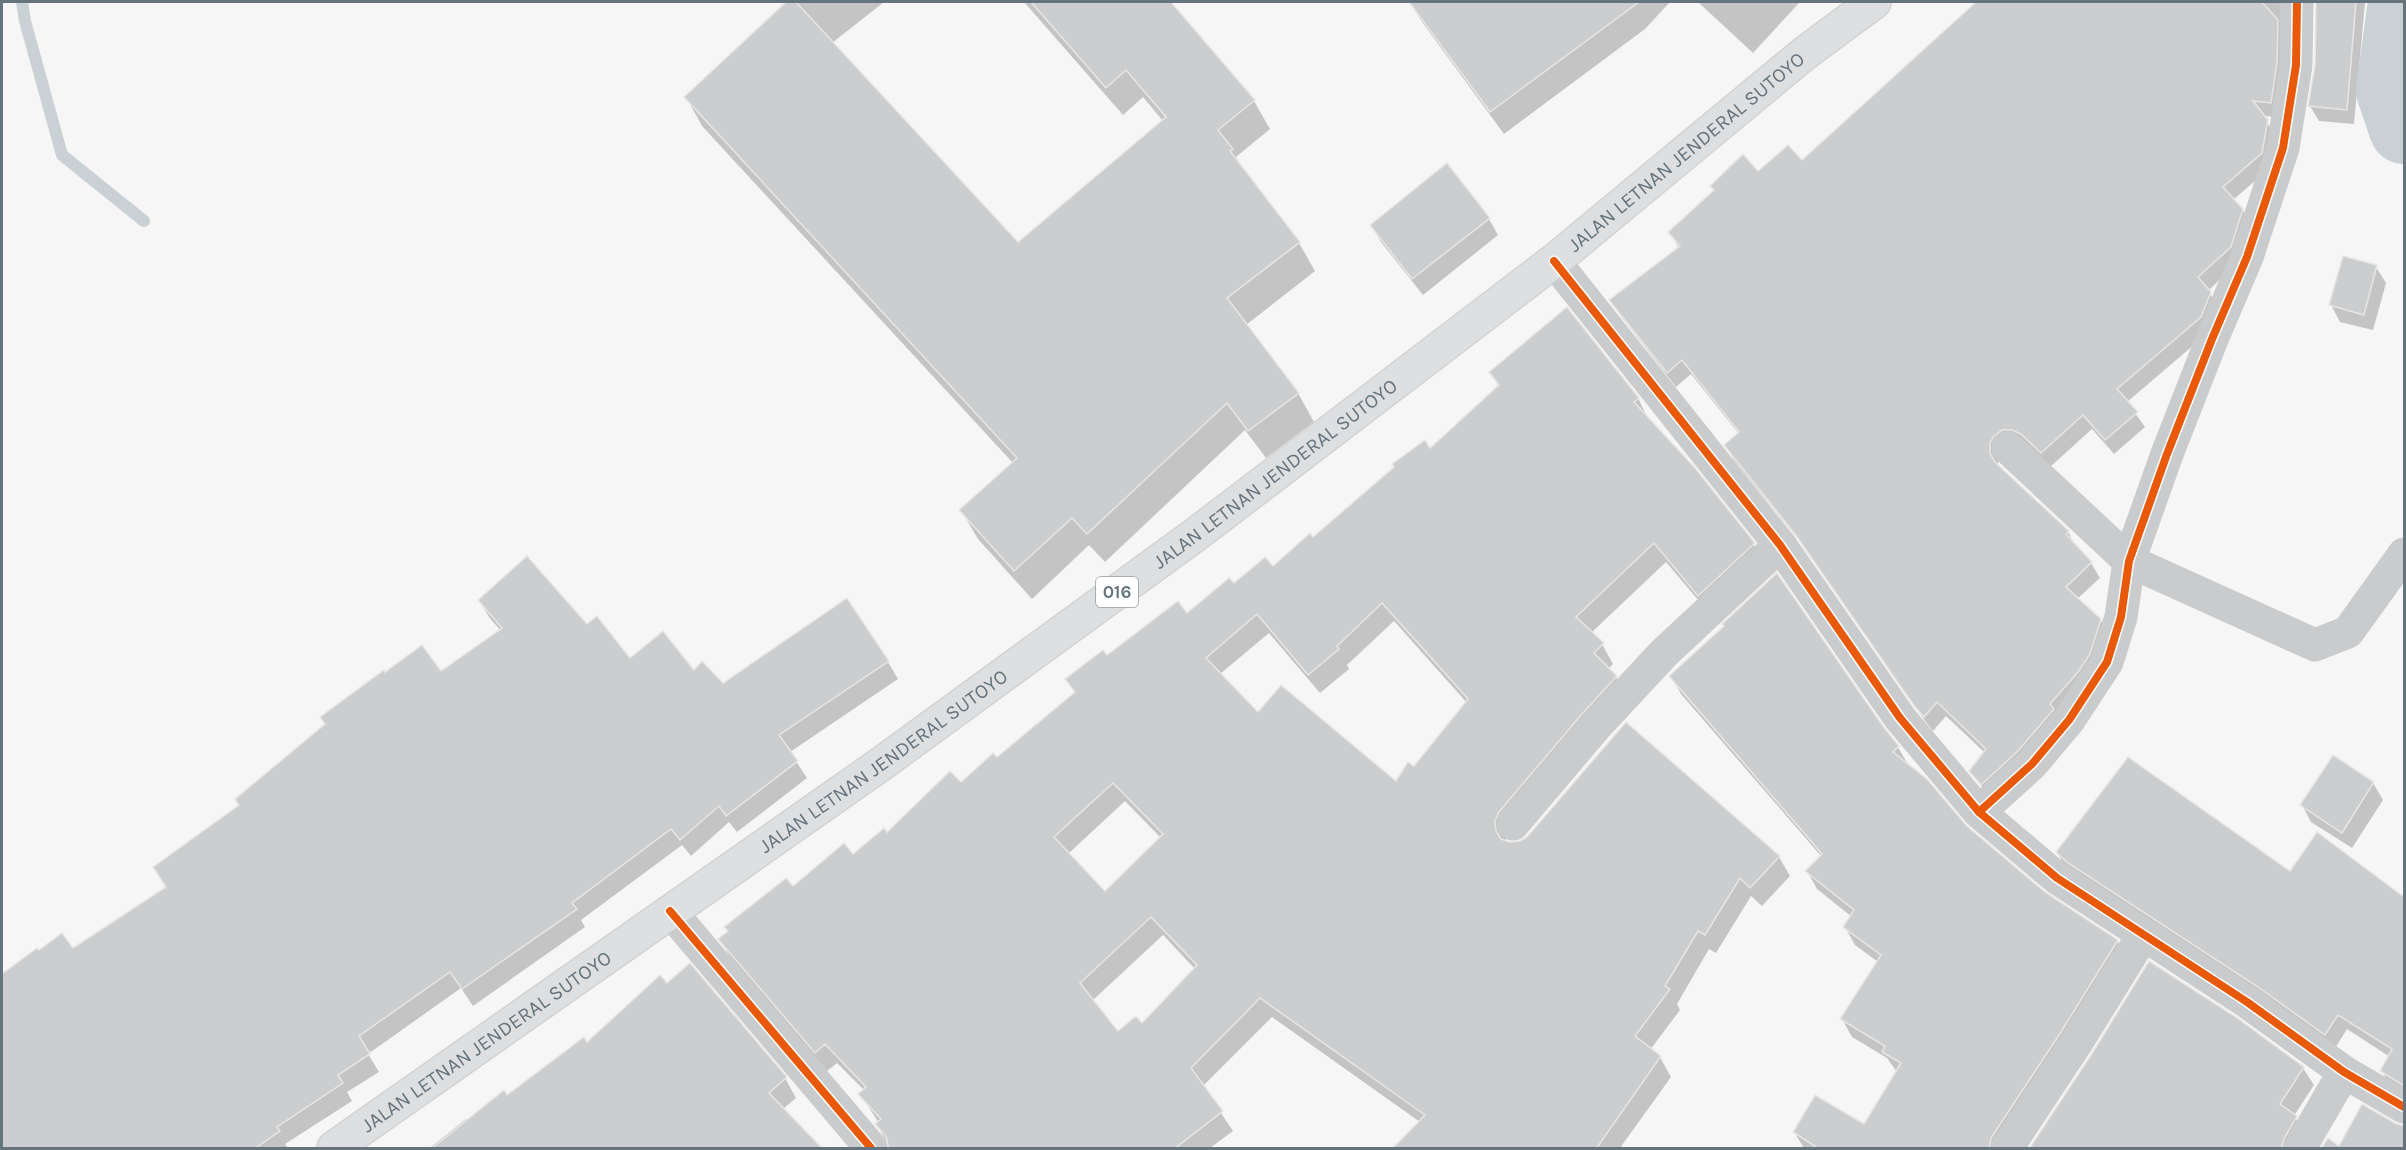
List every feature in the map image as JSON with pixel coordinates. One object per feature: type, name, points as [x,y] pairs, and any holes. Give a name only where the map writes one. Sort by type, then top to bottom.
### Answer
[{"type":"main road","name":"JALAN LETNAN JENDERAL SUTOYO","points":[[334,1149],[669,911],[881,764],[1199,532],[1554,261],[1805,53],[1874,2]]},
{"type":"street","points":[[1979,812],[2032,764],[2069,720],[2107,662],[2121,617],[2129,561],[2167,453],[2247,257],[2283,148],[2296,66],[2297,2]]},
{"type":"street","points":[[1554,261],[1780,545],[1900,718],[1979,812],[2057,878],[2247,1002],[2344,1072],[2404,1107]]},
{"type":"street","points":[[2008,448],[2129,561],[2315,645],[2348,632],[2404,554]]},
{"type":"street","points":[[1513,824],[1596,726],[1664,653],[1780,545]]},
{"type":"street","points":[[669,911],[871,1149]]},
{"type":"street","points":[[2007,1149],[2143,935]]},
{"type":"street","points":[[2300,1149],[2344,1072]]},
{"type":"building","points":[[786,2],[796,2],[1018,242],[1166,117],[1126,70],[1106,88],[1031,2],[1171,2],[1255,100],[1218,130],[1233,149],[1230,151],[1300,242],[1227,298],[1299,393],[1248,431],[1227,403],[1087,534],[1072,518],[1014,571],[959,510],[1017,458],[684,97]]},
{"type":"building","points":[[1409,2],[1639,2],[1490,112]]},
{"type":"building","points":[[1976,2],[2262,2],[2278,20],[2277,63],[2271,103],[2253,101],[2268,120],[2262,153],[2223,187],[2243,209],[2231,247],[2198,277],[2211,292],[2201,317],[2117,389],[2138,412],[2105,440],[2083,415],[2041,453],[2021,434],[2012,430],[2002,430],[1994,436],[1990,443],[1990,453],[1995,462],[2069,531],[2066,534],[2092,562],[2066,587],[2101,619],[2090,654],[2078,672],[2050,704],[2054,709],[2018,751],[1981,785],[1969,771],[1986,749],[1937,702],[1924,717],[1915,707],[1795,534],[1724,445],[1739,432],[1682,360],[1667,373],[1609,300],[1680,246],[1668,232],[1714,190],[1710,186],[1743,154],[1758,171],[1788,145],[1802,160]]},
{"type":"building","points":[[2316,2],[2356,2],[2347,110],[2308,106],[2315,65]]},
{"type":"building","points":[[1447,163],[1490,218],[1412,279],[1370,225]]},
{"type":"building","points":[[2343,256],[2377,265],[2364,315],[2329,305]]},
{"type":"building","points":[[1567,307],[1639,398],[1634,402],[1696,469],[1755,543],[1698,596],[1654,543],[1576,617],[1604,643],[1594,653],[1617,676],[1499,812],[1495,821],[1496,831],[1501,839],[1510,842],[1520,841],[1527,837],[1626,722],[1780,856],[1750,888],[1740,878],[1705,935],[1698,931],[1665,986],[1670,989],[1635,1036],[1661,1056],[1596,1149],[1392,1149],[1425,1115],[1260,998],[1191,1068],[1223,1111],[1174,1149],[889,1149],[886,1136],[875,1124],[881,1119],[858,1094],[866,1087],[825,1044],[815,1053],[718,939],[728,931],[724,927],[786,878],[793,886],[844,843],[853,854],[884,828],[887,832],[950,771],[961,782],[993,753],[997,757],[1075,692],[1065,679],[1103,650],[1107,655],[1178,601],[1187,613],[1229,578],[1234,583],[1265,557],[1273,566],[1310,533],[1313,537],[1394,467],[1392,464],[1425,440],[1430,448],[1499,385],[1489,372]],"holes":[[[1382,603],[1468,699],[1414,766],[1408,762],[1396,781],[1281,685],[1258,712],[1206,658],[1257,614],[1308,675],[1339,649],[1337,646]],[[1113,783],[1163,834],[1105,891],[1054,837]],[[1151,917],[1197,965],[1142,1023],[1136,1016],[1118,1031],[1080,983]]]},
{"type":"building","points":[[527,556],[587,624],[597,616],[630,658],[663,631],[694,670],[702,661],[723,683],[847,598],[889,661],[779,735],[798,761],[726,816],[719,806],[680,840],[671,829],[572,903],[577,909],[462,989],[450,972],[359,1036],[370,1054],[338,1075],[343,1083],[277,1127],[280,1131],[254,1149],[2,1149],[2,974],[62,933],[73,948],[166,887],[153,867],[239,805],[235,799],[325,724],[320,717],[384,670],[385,672],[422,645],[441,671],[502,628],[478,600]]},
{"type":"building","points":[[1777,573],[1899,746],[1893,752],[1927,779],[1967,826],[2045,892],[2118,940],[1991,1138],[1989,1149],[1819,1149],[1793,1132],[1815,1095],[1864,1124],[1901,1063],[1882,1052],[1885,1046],[1840,1019],[1881,955],[1843,927],[1854,910],[1805,871],[1822,854],[1669,676]]},
{"type":"building","points":[[2333,755],[2374,782],[2342,833],[2300,805]]},
{"type":"building","points":[[2128,757],[2290,871],[2317,832],[2404,897],[2404,1086],[2380,1071],[2392,1049],[2338,1015],[2325,1035],[2258,987],[2068,863],[2056,852]]},
{"type":"building","points":[[2149,961],[2236,1017],[2304,1067],[2280,1104],[2297,1116],[2281,1149],[2029,1149]]},
{"type":"building","points":[[690,963],[787,1077],[769,1093],[823,1149],[431,1149],[504,1090],[507,1095],[584,1037],[587,1042],[660,975],[667,983]]},
{"type":"building","points":[[2362,1104],[2404,1126],[2404,1149],[2321,1149],[2328,1138],[2339,1146]]},
{"type":"waterway","points":[[22,2],[25,21],[62,155],[144,221]]},
{"type":"waterway","points":[[2403,2],[2391,91],[2404,129]]},
{"type":"cycle path","points":[[1979,812],[2032,764],[2069,720],[2107,662],[2121,617],[2129,561],[2167,454],[2247,257],[2283,148],[2296,65],[2297,2]]},
{"type":"cycle path","points":[[1554,261],[1780,545],[1900,718],[1979,812],[2057,878],[2247,1002],[2344,1072],[2404,1107]]},
{"type":"cycle path","points":[[670,911],[871,1148]]}]
